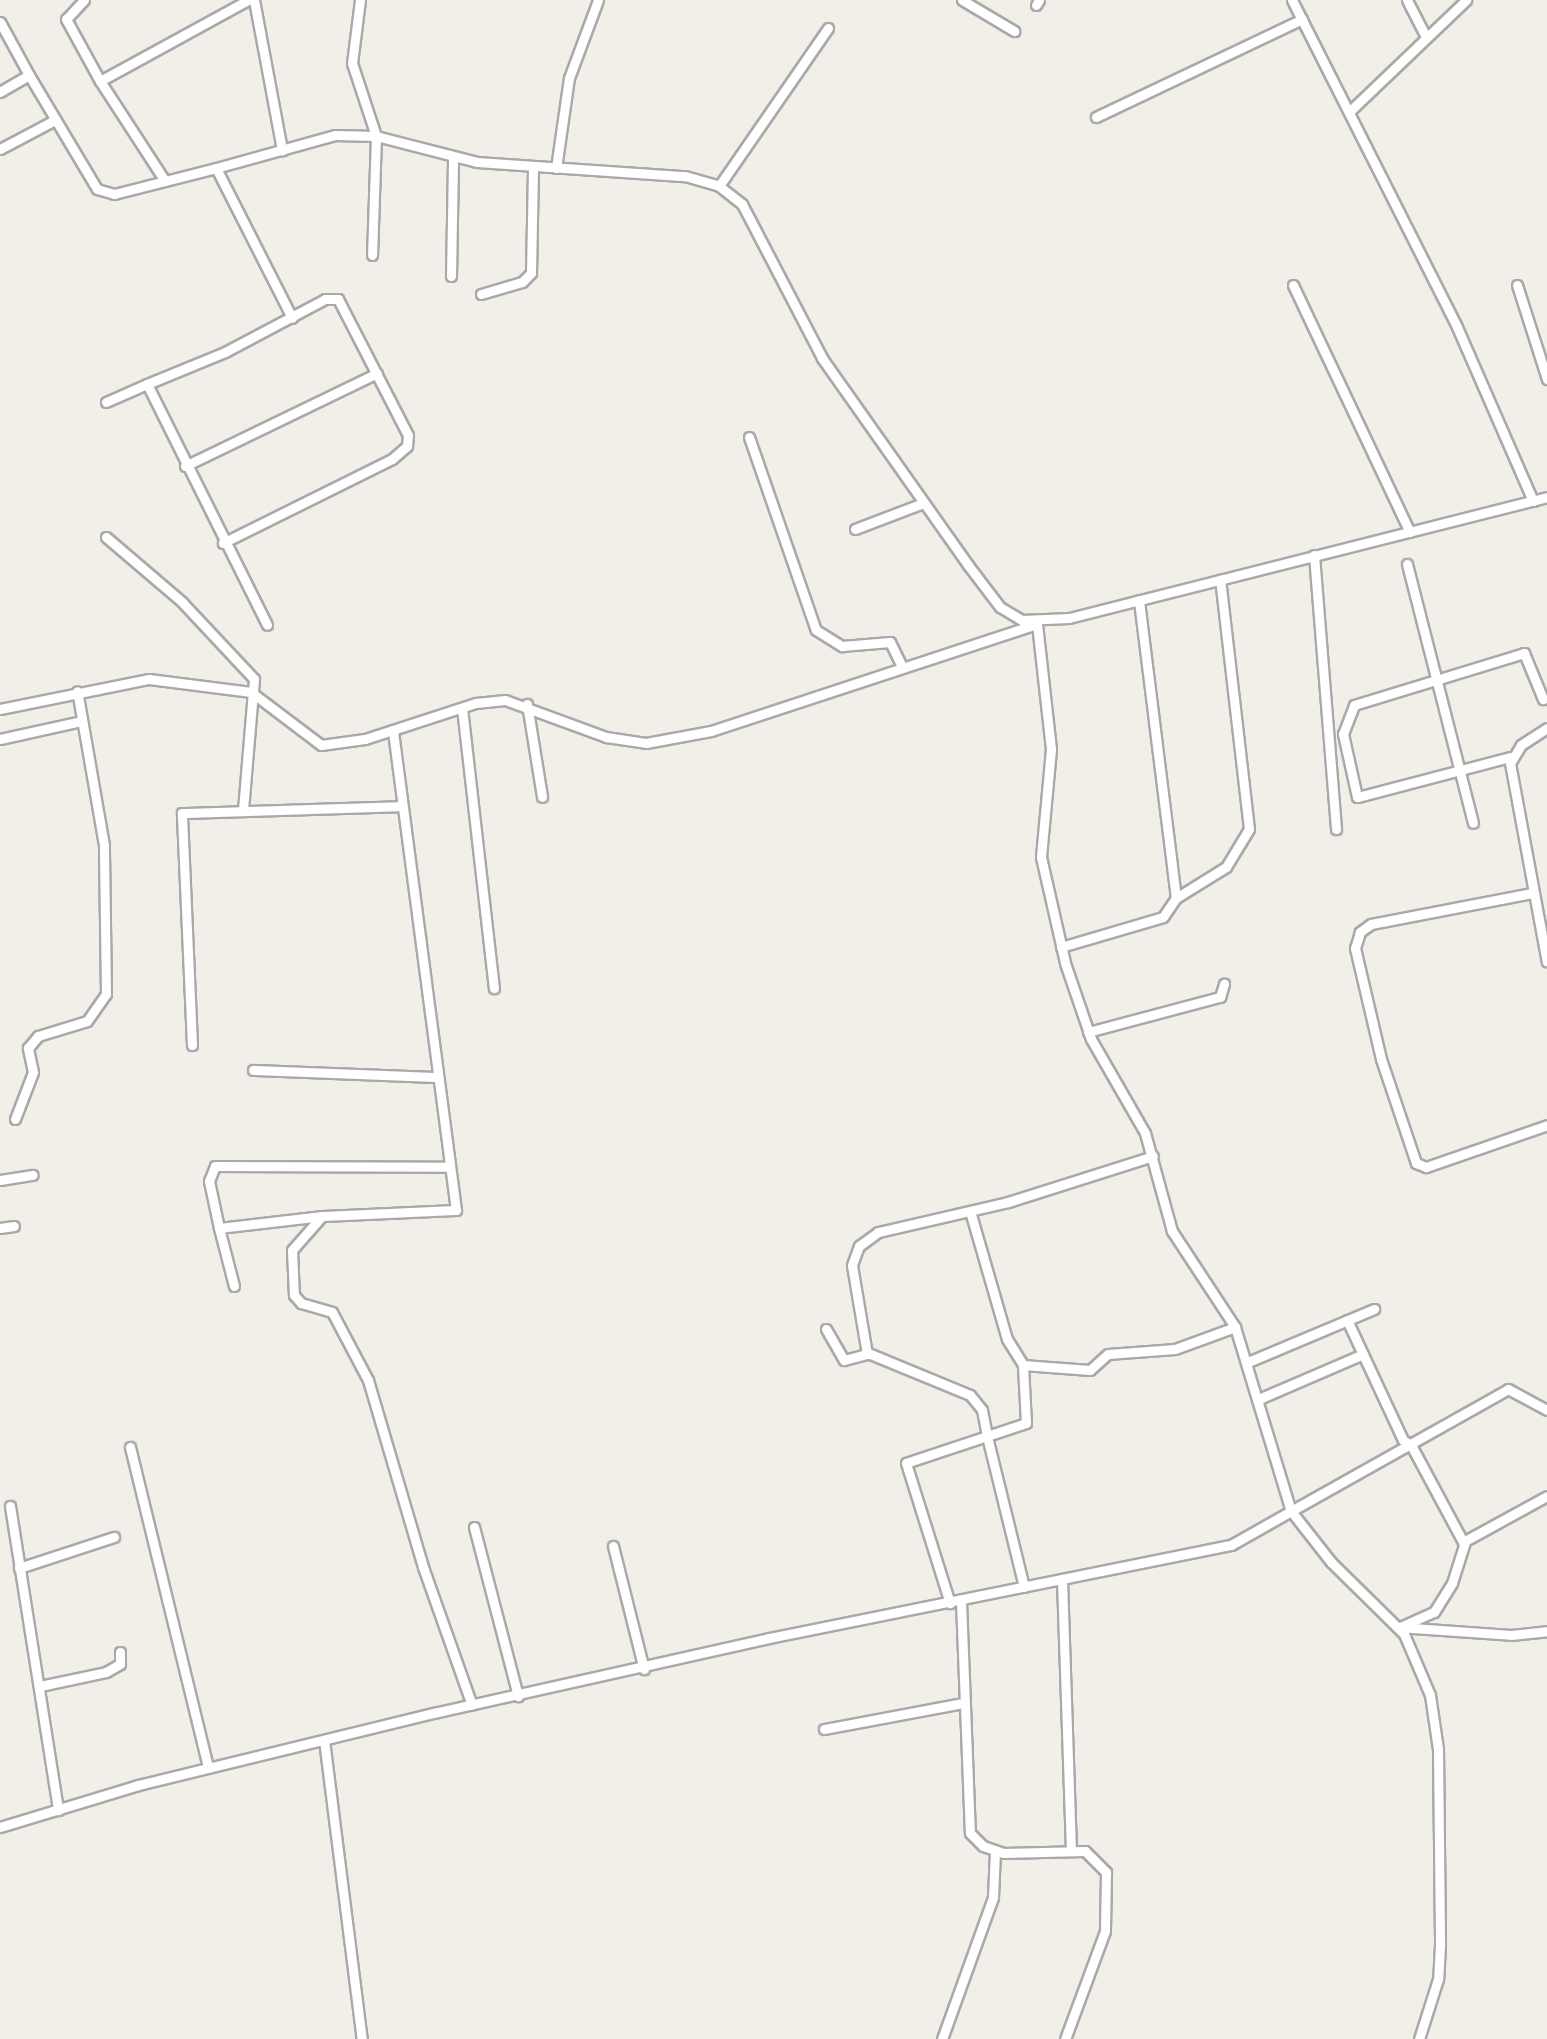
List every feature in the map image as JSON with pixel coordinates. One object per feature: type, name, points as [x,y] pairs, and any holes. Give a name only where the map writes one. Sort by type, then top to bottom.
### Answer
[{"type":"street","points":[[100,81],[248,0]]},
{"type":"street","points":[[254,0],[282,150]]},
{"type":"street","points":[[360,0],[352,62],[376,136],[372,255]]},
{"type":"street","points":[[556,168],[569,78],[598,0]]},
{"type":"street","points":[[962,0],[1014,31]]},
{"type":"street","points":[[1292,0],[1457,327],[1533,501]]},
{"type":"street","points":[[1407,0],[1426,37]]},
{"type":"street","points":[[1350,111],[1466,0]]},
{"type":"street","points":[[78,1],[66,19],[100,81],[166,181]]},
{"type":"street","points":[[1096,117],[1302,19]]},
{"type":"street","points":[[0,22],[97,190],[114,194],[335,135],[376,136],[453,157],[533,168],[643,171],[719,186],[752,217],[801,326],[923,502],[1000,607],[1037,624]]},
{"type":"street","points":[[719,186],[828,28]]},
{"type":"street","points":[[0,92],[29,75]]},
{"type":"street","points":[[0,149],[55,120]]},
{"type":"street","points":[[451,276],[453,157]]},
{"type":"street","points":[[216,168],[292,318]]},
{"type":"street","points":[[481,294],[522,282],[531,273],[533,168]]},
{"type":"street","points":[[1293,285],[1410,532]]},
{"type":"street","points":[[1517,285],[1547,379]]},
{"type":"street","points":[[106,402],[292,318],[325,299],[338,299],[408,435],[403,452],[223,543]]},
{"type":"street","points":[[185,466],[377,373]]},
{"type":"street","points":[[147,384],[223,543],[267,625]]},
{"type":"street","points":[[749,438],[816,631],[842,646],[890,642],[901,665]]},
{"type":"street","points":[[0,709],[76,691],[149,679],[251,692],[321,745],[393,730],[487,701],[527,704],[584,730],[646,743],[711,731],[901,665],[1037,624],[1547,497]]},
{"type":"street","points":[[855,529],[923,502]]},
{"type":"street","points":[[106,537],[239,659],[254,679],[243,808]]},
{"type":"street","points":[[1314,555],[1336,829]]},
{"type":"street","points":[[1407,564],[1473,823]]},
{"type":"street","points":[[1060,947],[1163,917],[1176,898],[1226,867],[1248,828],[1220,580]]},
{"type":"street","points":[[1139,600],[1176,898]]},
{"type":"street","points":[[1037,624],[1051,749],[1041,857],[1060,947],[1088,1032],[1153,1156],[1172,1231],[1236,1327],[1261,1398],[1291,1511],[1331,1562],[1398,1627],[1424,1676],[1438,1749],[1439,1956],[1419,2039]]},
{"type":"street","points":[[1543,699],[1524,653],[1354,705],[1343,734],[1353,794],[1361,798],[1510,757],[1547,727]]},
{"type":"street","points":[[15,1119],[33,1072],[28,1048],[38,1036],[87,1021],[106,994],[104,845],[76,691]]},
{"type":"street","points":[[527,704],[542,797]]},
{"type":"street","points":[[462,708],[494,988]]},
{"type":"street","points":[[0,739],[82,721]]},
{"type":"street","points":[[219,1228],[322,1216],[456,1210],[393,730]]},
{"type":"street","points":[[1510,757],[1532,893],[1547,962]]},
{"type":"street","points":[[192,1045],[182,813],[243,808],[402,806]]},
{"type":"street","points":[[1532,893],[1371,924],[1360,932],[1355,948],[1381,1059],[1416,1163],[1426,1167],[1547,1125]]},
{"type":"street","points":[[1088,1032],[1220,997],[1224,984]]},
{"type":"street","points":[[253,1070],[437,1077]]},
{"type":"street","points":[[868,1353],[852,1265],[859,1246],[895,1226],[970,1211],[1153,1156]]},
{"type":"street","points":[[234,1286],[209,1181],[215,1166],[450,1167]]},
{"type":"street","points":[[0,1180],[33,1175]]},
{"type":"street","points":[[950,1603],[906,1463],[1026,1423],[1024,1365],[1007,1339],[970,1211]]},
{"type":"street","points":[[322,1216],[292,1250],[295,1295],[301,1303],[332,1312],[368,1380],[427,1580],[472,1705]]},
{"type":"street","points":[[0,1227],[13,1226]]},
{"type":"street","points":[[1248,1362],[1374,1309]]},
{"type":"street","points":[[1347,1320],[1403,1440],[1411,1445],[1465,1542]]},
{"type":"street","points":[[1024,1365],[1090,1370],[1108,1354],[1175,1349],[1236,1327]]},
{"type":"street","points":[[826,1329],[844,1360],[855,1361],[868,1353]]},
{"type":"street","points":[[868,1353],[970,1395],[982,1410],[1024,1587]]},
{"type":"street","points":[[1261,1398],[1363,1354]]},
{"type":"street","points":[[0,1827],[208,1768],[472,1705],[1240,1542],[1508,1389],[1547,1410]]},
{"type":"street","points":[[130,1447],[208,1768]]},
{"type":"street","points":[[1398,1627],[1434,1612],[1452,1583],[1465,1542],[1547,1496]]},
{"type":"street","points":[[10,1506],[58,1810]]},
{"type":"street","points":[[474,1527],[519,1696]]},
{"type":"street","points":[[19,1568],[114,1537]]},
{"type":"street","points":[[613,1546],[644,1669]]},
{"type":"street","points":[[1062,1580],[1071,1851]]},
{"type":"street","points":[[961,1601],[970,1833],[995,1851],[1071,1851],[1090,1854],[1107,1872],[1105,1931],[1065,2039]]},
{"type":"street","points":[[1398,1627],[1511,1635],[1547,1630]]},
{"type":"street","points":[[40,1686],[106,1672],[120,1664],[120,1653]]},
{"type":"street","points":[[824,1729],[963,1703]]},
{"type":"street","points":[[324,1740],[362,2039]]},
{"type":"street","points":[[942,2039],[993,1897],[995,1851]]}]
